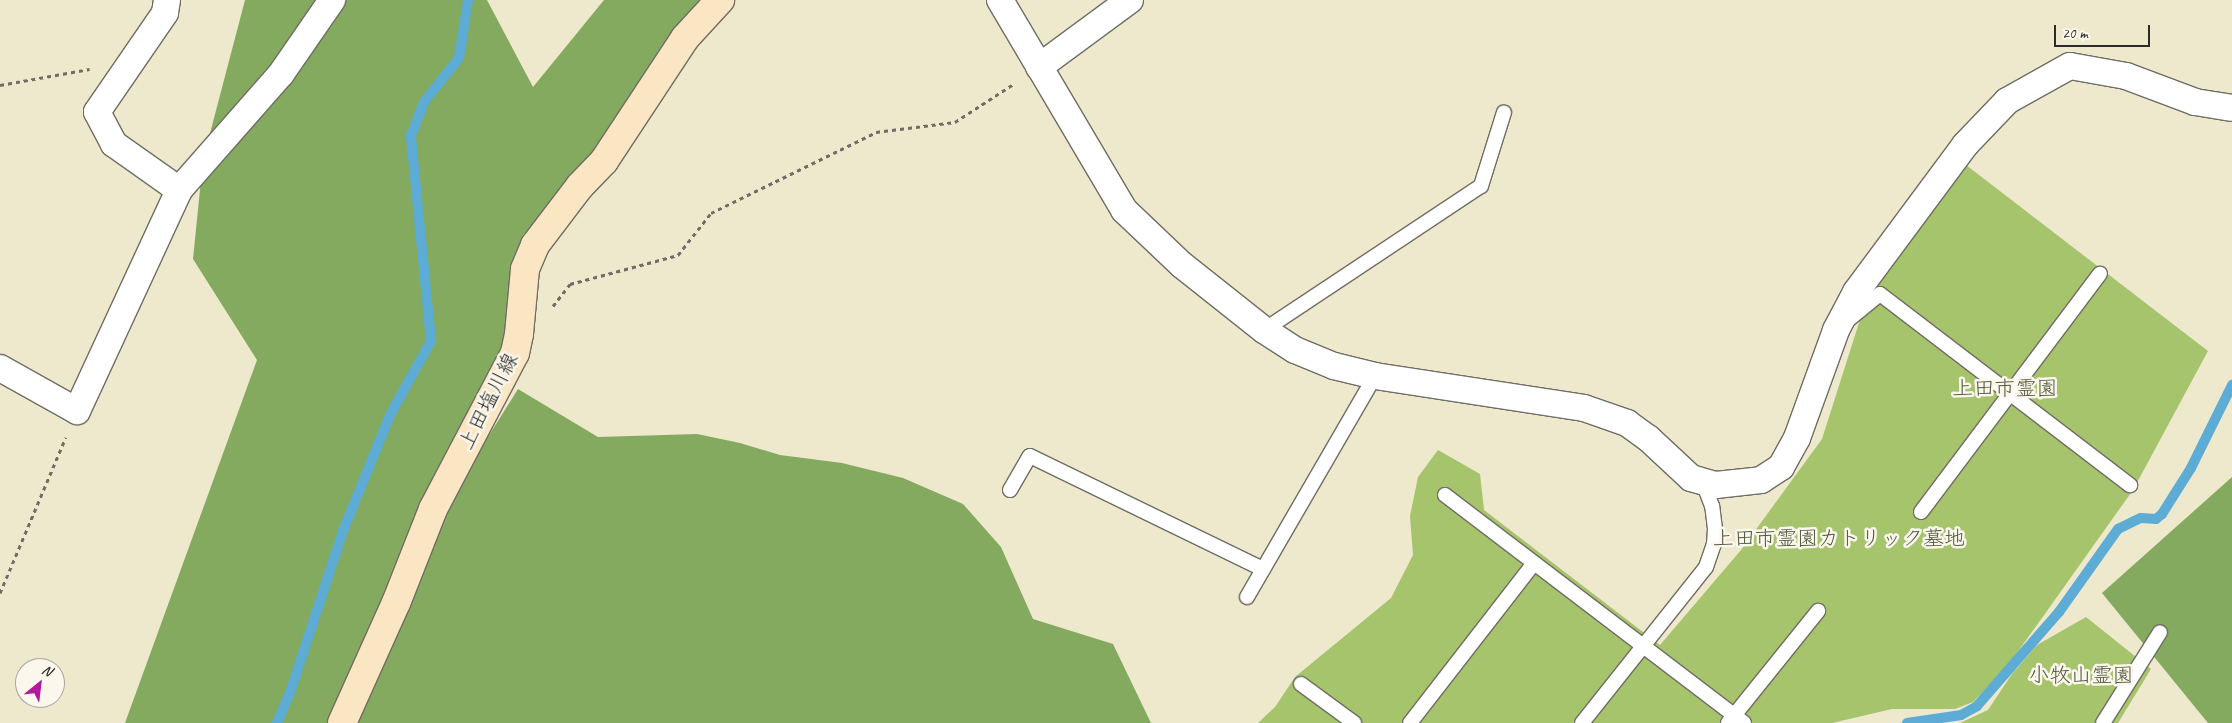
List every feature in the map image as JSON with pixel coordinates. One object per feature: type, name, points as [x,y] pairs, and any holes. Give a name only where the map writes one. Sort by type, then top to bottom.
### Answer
[{"type":"main road","name":"上田塩川線","points":[[342,723],[396,602],[433,509],[515,354],[520,334],[525,269],[536,245],[580,186],[604,161],[685,38],[720,0]]},
{"type":"street","points":[[167,0],[165,13],[97,112],[114,144],[179,190]]},
{"type":"street","points":[[0,368],[77,411],[179,190],[281,74],[332,0]]},
{"type":"street","points":[[1000,0],[1124,210],[1182,265],[1264,330],[1294,350],[1334,366],[1374,376],[1584,408],[1627,423],[1648,438],[1690,478],[1716,485],[1762,480],[1781,467],[1797,438],[1836,330],[1856,292],[1965,144],[2007,101],[2070,66],[2126,76],[2195,102],[2232,108]]},
{"type":"street","points":[[1039,67],[1130,0]]},
{"type":"lane","points":[[1264,330],[1481,186],[1504,112]]},
{"type":"lane","points":[[1922,512],[2100,274]]},
{"type":"lane","points":[[1836,330],[1880,294],[2130,485]]},
{"type":"lane","points":[[1247,597],[1374,376]]},
{"type":"lane","points":[[1010,490],[1030,456],[1264,569]]},
{"type":"lane","points":[[1582,723],[1706,567],[1714,544],[1715,528],[1712,506],[1703,483]]},
{"type":"lane","points":[[1445,495],[1643,646],[1735,720],[1818,611]]},
{"type":"lane","points":[[1410,723],[1534,563]]},
{"type":"lane","points":[[2103,723],[2160,632]]},
{"type":"lane","points":[[1301,684],[1354,723]]},
{"type":"path","points":[[0,85],[133,62]]},
{"type":"path","points":[[520,334],[532,334],[570,284],[678,255],[711,213],[876,132],[956,122],[1039,67]]},
{"type":"path","points":[[0,593],[77,411]]},
{"type":"green space","points":[[245,0],[487,0],[533,87],[604,0],[707,0],[598,157],[523,235],[510,270],[507,350],[332,723],[125,723],[257,360],[193,259],[203,160]]},
{"type":"green space","points":[[1966,165],[2208,351],[2133,490],[2007,667],[1973,702],[1955,709],[1892,709],[1832,723],[1258,723],[1275,707],[1295,677],[1391,598],[1413,555],[1410,516],[1418,477],[1438,450],[1480,474],[1484,510],[1660,645],[1741,550],[1822,439],[1864,307],[1882,277]]},
{"type":"green space","points":[[518,389],[598,437],[697,434],[740,443],[780,455],[842,463],[903,478],[963,504],[1001,547],[1033,619],[1113,644],[1151,723],[355,723],[442,510]]},
{"type":"green space","points":[[2232,477],[2232,723],[2208,723],[2102,593]]},
{"type":"green space","name":"小牧山霊園","points":[[2086,617],[2151,669],[2118,723],[1960,723],[1988,710],[2012,674],[2037,645]]},
{"type":"waterway","points":[[277,723],[291,690],[343,531],[390,415],[431,341],[411,136],[424,102],[459,58],[468,0]]},
{"type":"waterway","points":[[1907,723],[1961,715],[1977,706],[2059,612],[2118,529],[2141,518],[2156,519],[2162,514],[2191,468],[2232,385]]},
{"type":"park label","name":"上田市霊園","points":[[2005,388]]},
{"type":"park label","name":"上田市霊園カトリック墓地","points":[[1839,538]]}]
